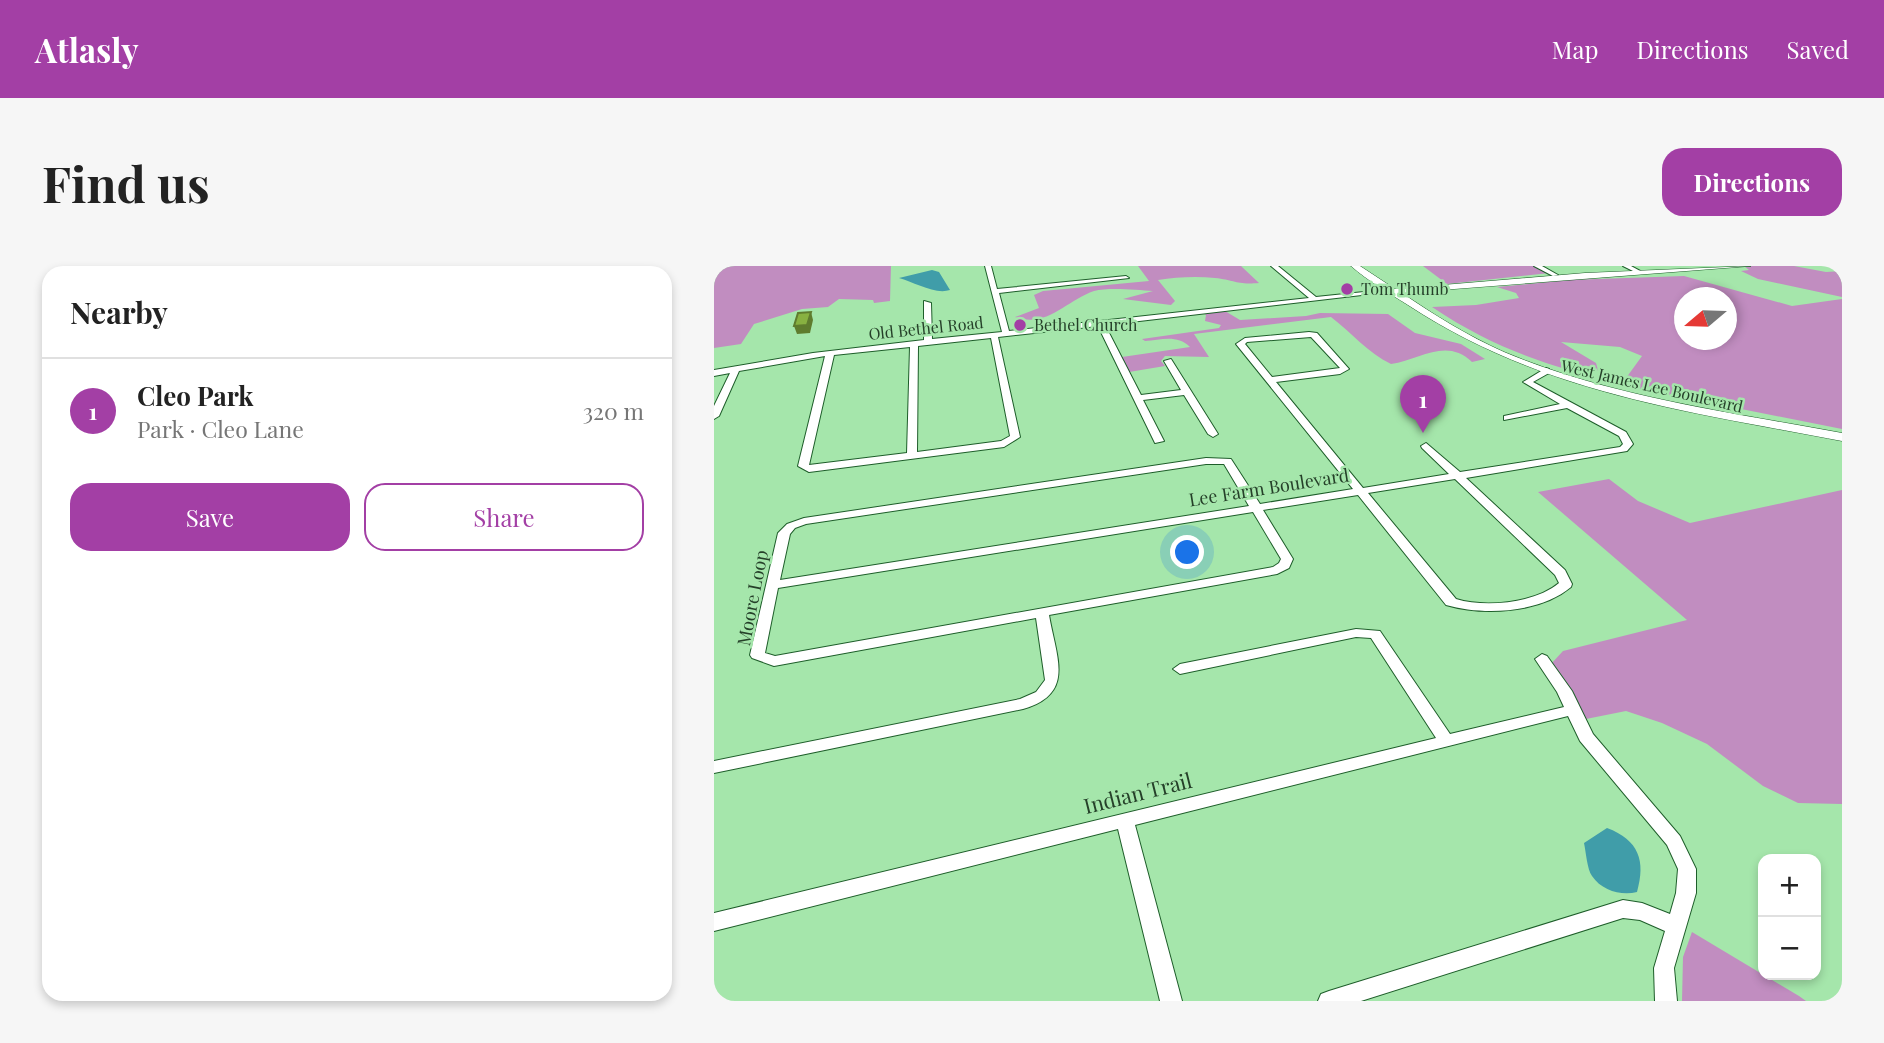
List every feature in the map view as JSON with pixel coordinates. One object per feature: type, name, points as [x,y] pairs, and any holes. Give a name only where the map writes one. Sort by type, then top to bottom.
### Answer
[{"type":"main road","name":"West James Lee Boulevard","points":[[1355,266],[1472,346],[1594,391],[1842,437]]},
{"type":"main road","points":[[1393,291],[1555,275],[1692,266]]},
{"type":"main road","points":[[1393,291],[1633,269],[1747,266]]},
{"type":"main road","name":"West James Lee Boulevard","points":[[1690,409],[1842,443]]},
{"type":"street","points":[[988,266],[1006,334]]},
{"type":"street","points":[[1274,266],[1315,300]]},
{"type":"street","points":[[1537,266],[1555,275]]},
{"type":"street","points":[[996,292],[1125,278]]},
{"type":"street","name":"Old Bethel Road","points":[[714,373],[830,353],[1393,291]]},
{"type":"street","points":[[927,303],[928,342]]},
{"type":"street","points":[[1100,323],[1159,441]]},
{"type":"street","points":[[830,353],[803,467],[813,469],[1004,444],[1015,437],[994,335]]},
{"type":"street","points":[[1269,380],[1345,369],[1314,335],[1240,342],[1269,380],[1451,602],[1461,607],[1475,608],[1544,598],[1560,592],[1566,584],[1560,573],[1426,446]]},
{"type":"street","points":[[912,456],[914,344]]},
{"type":"street","points":[[1168,361],[1213,434]]},
{"type":"street","points":[[714,416],[736,369]]},
{"type":"street","name":"Lee Farm Boulevard","points":[[771,585],[1623,449],[1628,444],[1623,435],[1527,382],[1543,373]]},
{"type":"street","points":[[1138,398],[1187,392]]},
{"type":"street","points":[[1507,418],[1567,405]]},
{"type":"street","name":"Moore Loop","points":[[1206,461],[1227,461],[1256,508],[1287,559],[1285,565],[1277,569],[774,661],[757,655],[784,533],[791,526],[804,521],[1206,461]]},
{"type":"street","points":[[714,767],[1023,704],[1039,697],[1048,690],[1052,680],[1042,612]]},
{"type":"street","points":[[1180,669],[1356,633],[1375,634],[1446,741]]},
{"type":"street","points":[[1542,659],[1564,691],[1586,737],[1681,853],[1688,878],[1664,968],[1666,1001]]},
{"type":"street","name":"Indian Trail","points":[[714,922],[1572,710]]},
{"type":"street","points":[[1125,821],[1171,1001]]},
{"type":"street","points":[[1329,1001],[1623,909],[1642,912],[1676,926]]},
{"type":"shaded area","points":[[714,266],[891,266],[890,301],[874,303],[873,300],[839,299],[828,307],[802,309],[754,324],[741,344],[714,348]]},
{"type":"shaded area","points":[[1138,266],[1241,266],[1259,283],[1201,277],[1165,279],[1158,280],[1175,301],[1171,305],[1123,299],[1153,291],[1107,289],[1084,295],[1056,312],[1037,319],[1015,317],[1039,308],[1034,295],[1043,291],[1149,281]]},
{"type":"shaded area","points":[[1423,266],[1535,266],[1550,273],[1447,284]]},
{"type":"shaded area","points":[[1744,266],[1794,266],[1826,272],[1842,271],[1842,297],[1758,279],[1741,271],[1749,270]]},
{"type":"shaded area","points":[[1684,276],[1724,287],[1674,287],[1674,350],[1737,350],[1737,291],[1792,306],[1842,299],[1842,429],[1621,385],[1642,356],[1620,347],[1561,342],[1596,363],[1598,370],[1589,376],[1508,348],[1432,307],[1476,305],[1519,298],[1516,293],[1497,287],[1569,280]]},
{"type":"shaded area","points":[[1225,311],[1240,320],[1320,313],[1388,314],[1415,333],[1461,344],[1485,359],[1472,362],[1452,351],[1443,351],[1391,364],[1367,349],[1331,317],[1194,334],[1209,357],[1165,356],[1161,361],[1165,366],[1129,372],[1122,357],[1190,347],[1174,339],[1142,339],[1219,328],[1221,325],[1205,321],[1206,315],[1203,313]]},
{"type":"shaded area","points":[[1609,479],[1638,501],[1690,523],[1842,490],[1842,804],[1798,803],[1763,786],[1707,744],[1662,723],[1626,711],[1586,719],[1551,664],[1563,651],[1687,620],[1538,492]]},
{"type":"shaded area","points":[[1692,932],[1758,971],[1758,980],[1772,980],[1806,1001],[1682,1001],[1683,957]]},
{"type":"water","points":[[932,270],[939,272],[950,290],[931,289],[899,278]]},
{"type":"water","points":[[1607,828],[1626,839],[1637,853],[1641,871],[1637,892],[1619,893],[1607,889],[1590,873],[1584,843]]},
{"type":"building","points":[[811,312],[807,325],[794,326],[798,313]]},
{"type":"place","name":"Tom Thumb","points":[[1347,289]]},
{"type":"place","name":"Bethel Church","points":[[1020,325]]},
{"type":"place","name":"Cleo Park","points":[[1423,433]]}]
